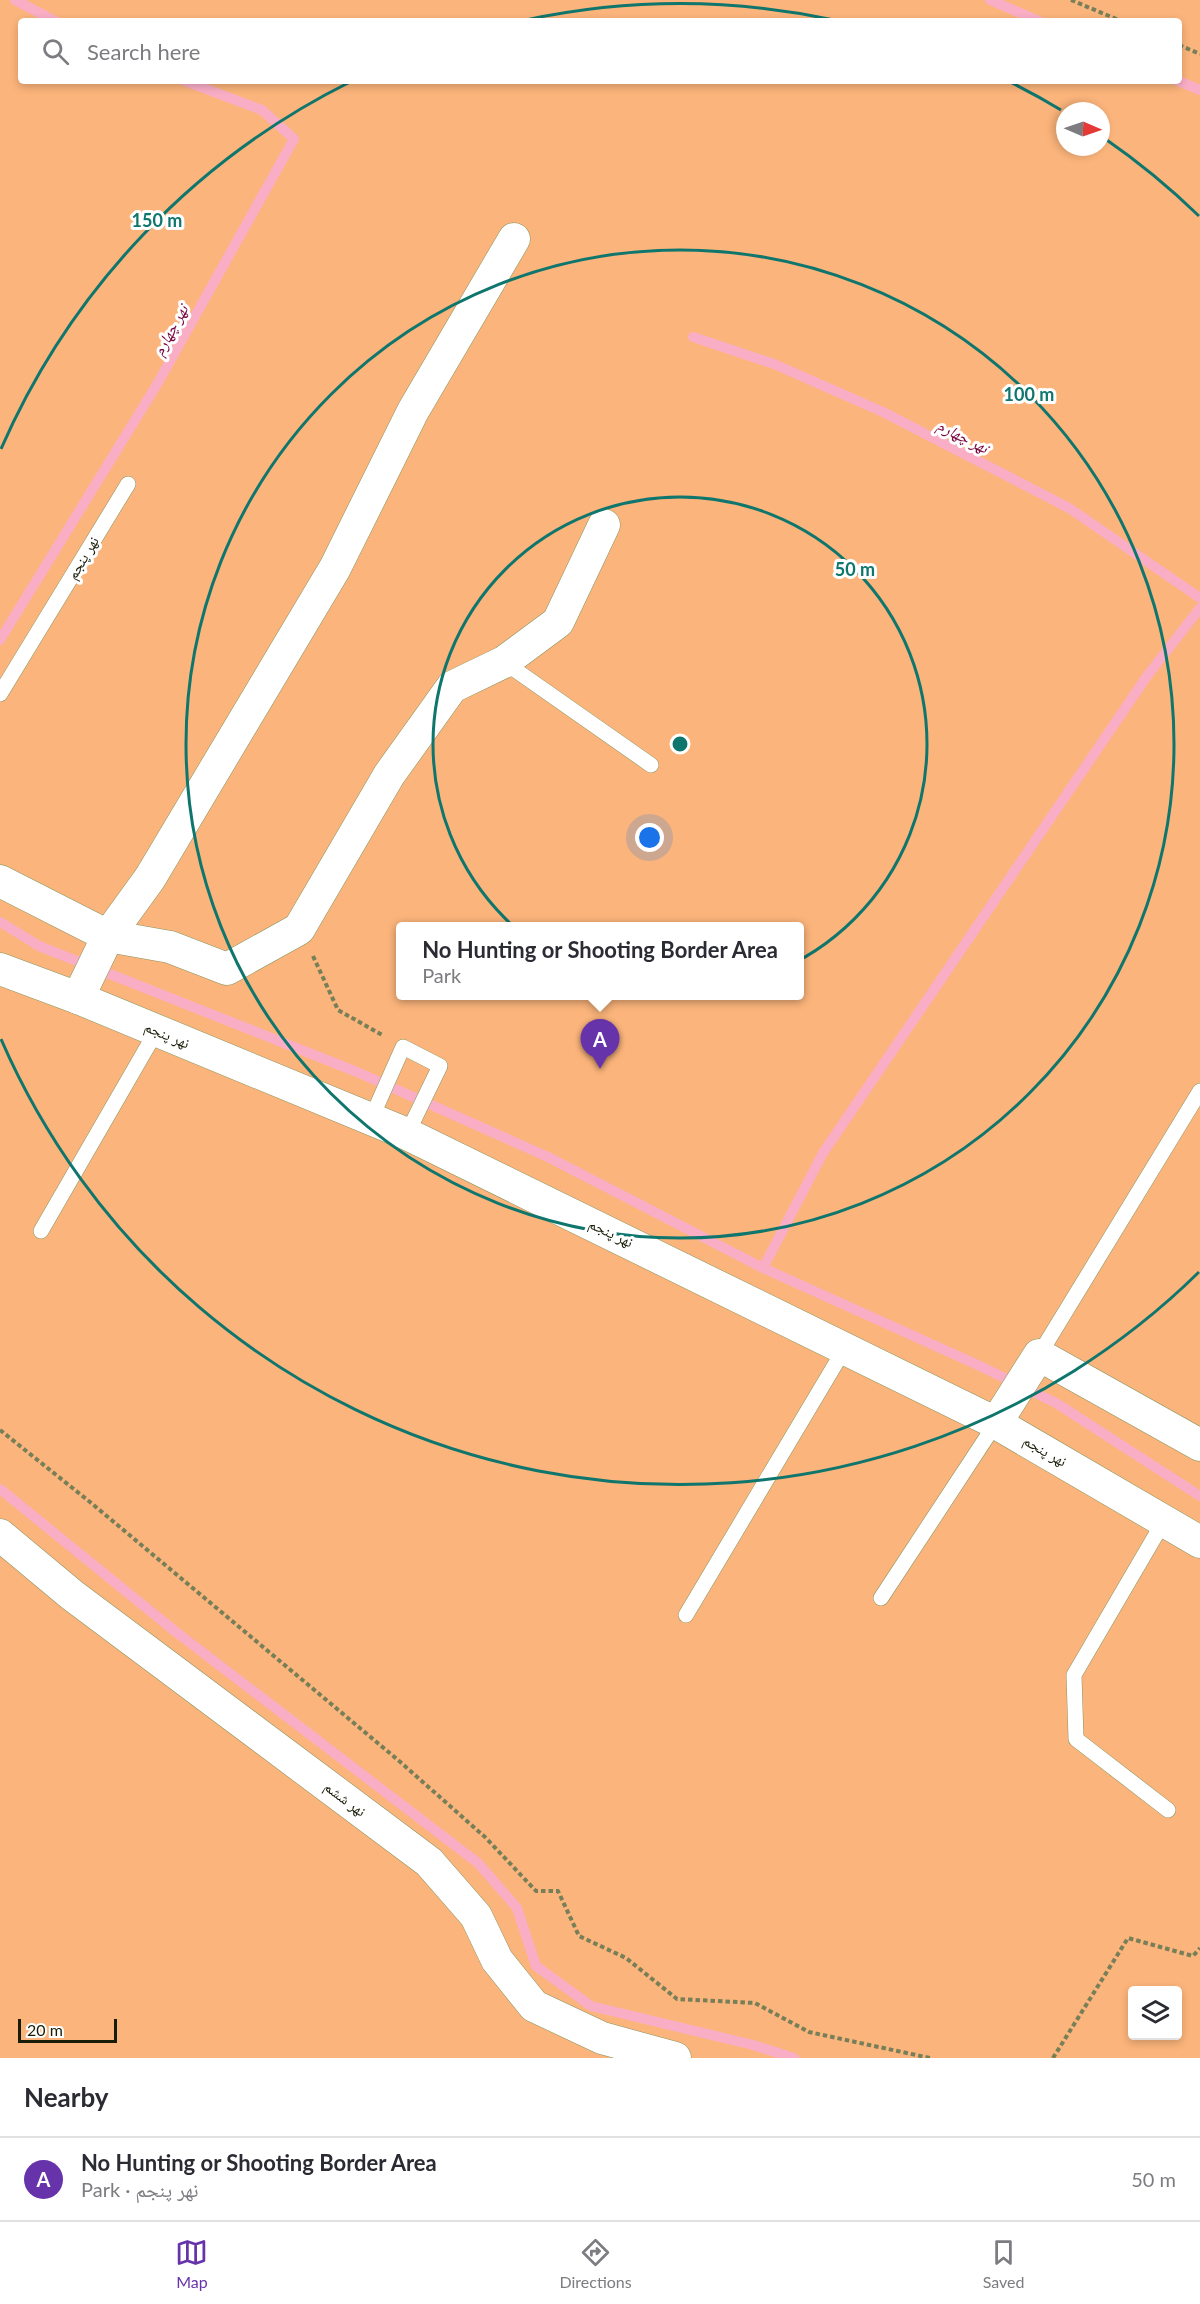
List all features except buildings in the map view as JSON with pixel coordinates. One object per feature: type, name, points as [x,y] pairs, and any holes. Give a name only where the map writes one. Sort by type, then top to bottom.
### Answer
[{"type":"street","points":[[82,991],[104,945],[150,878],[335,568],[413,411],[514,239]]},
{"type":"street","points":[[0,881],[104,945],[171,947],[227,969],[299,929],[389,775],[452,687],[504,663],[558,622],[604,525]]},
{"type":"street","name":"نهر پنجم","points":[[0,969],[82,991],[157,1030],[375,1110],[410,1126],[845,1348],[1002,1414],[1164,1521],[1200,1542]]},
{"type":"street","points":[[1002,1414],[1034,1362],[1200,1445]]},
{"type":"street","name":"نهر ششم","points":[[0,1535],[72,1595],[429,1862],[476,1916],[497,1960],[534,2006],[602,2037],[675,2058]]},
{"type":"lane","name":"نهر پنجم","points":[[0,694],[128,484]]},
{"type":"lane","points":[[504,663],[651,765]]},
{"type":"lane","points":[[41,1231],[157,1030]]},
{"type":"lane","points":[[375,1110],[403,1047],[440,1066],[410,1126]]},
{"type":"lane","points":[[1034,1362],[1200,1091]]},
{"type":"lane","points":[[686,1615],[845,1348]]},
{"type":"lane","points":[[881,1598],[1002,1414]]},
{"type":"lane","points":[[1164,1521],[1074,1675],[1076,1740],[1168,1810]]},
{"type":"path","points":[[1071,0],[1114,18]]},
{"type":"path","points":[[1182,46],[1200,54]]},
{"type":"path","points":[[299,929],[338,1010],[403,1047]]},
{"type":"path","points":[[0,1430],[90,1502],[398,1760],[485,1838],[536,1892],[558,1891],[579,1936],[626,1958],[677,1999],[755,2003],[809,2032],[930,2058]]},
{"type":"path","points":[[1053,2058],[1128,1938],[1193,1956],[1200,1948]]},
{"type":"shaded area","points":[[0,0],[1200,0],[1200,2058],[0,2058]]},
{"type":"waterway","name":"نهر چهارم","points":[[15,0],[49,18]]},
{"type":"waterway","points":[[990,0],[1032,18]]},
{"type":"waterway","points":[[1182,83],[1200,90]]},
{"type":"waterway","name":"نهر چهارم","points":[[0,640],[156,386],[294,139],[262,110],[193,84]]},
{"type":"waterway","name":"نهر چهارم","points":[[693,337],[774,364],[883,412],[1069,508],[1200,598]]},
{"type":"waterway","points":[[763,1268],[823,1153],[1147,676],[1200,608]]},
{"type":"waterway","points":[[0,922],[39,946],[357,1072],[548,1157],[763,1268],[980,1366],[1056,1403],[1200,1496]]},
{"type":"waterway","points":[[0,1489],[176,1632],[478,1863],[517,1908],[536,1966],[591,2006],[753,2045],[794,2058]]},
{"type":"place","name":"No Hunting or Shooting Border Area","points":[[600,1069]]}]
